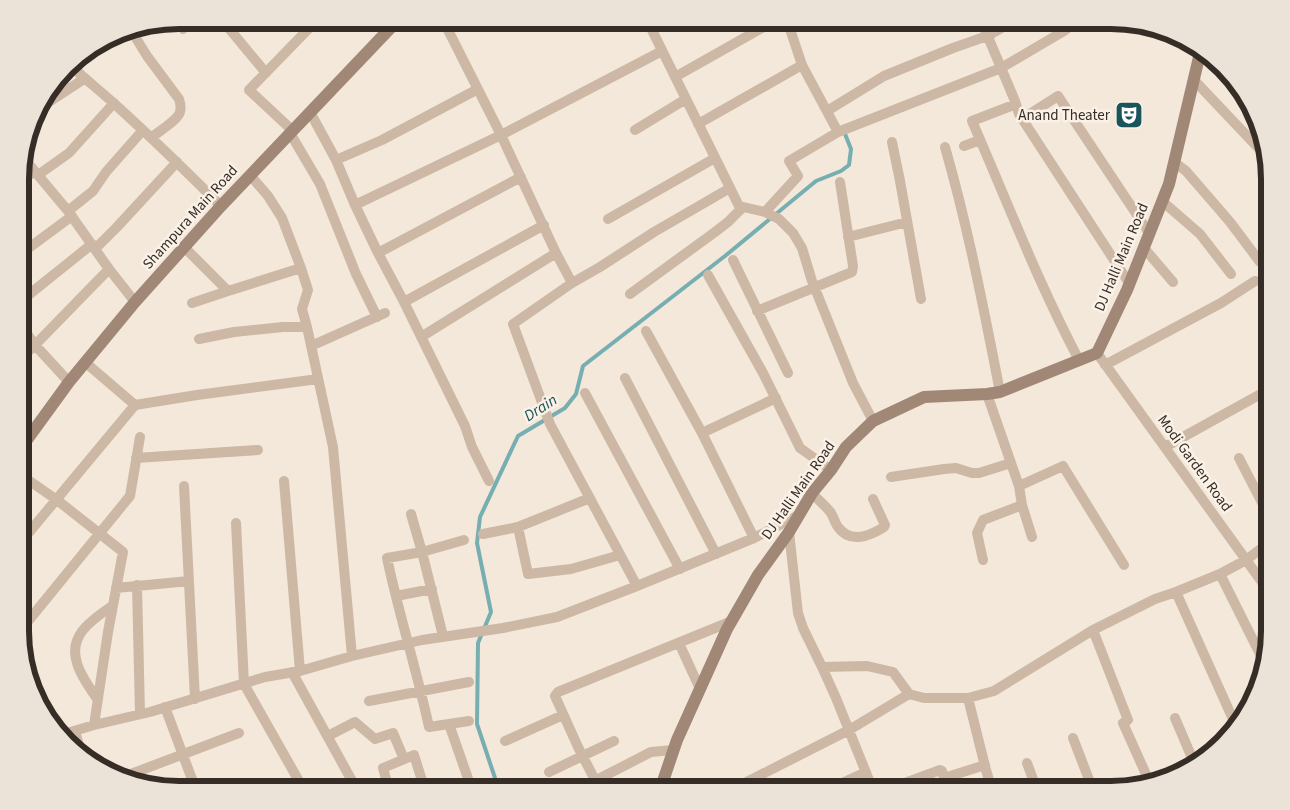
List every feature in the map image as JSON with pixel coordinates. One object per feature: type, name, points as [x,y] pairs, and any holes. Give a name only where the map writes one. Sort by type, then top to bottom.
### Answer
[{"type":"street","points":[[231,29],[266,73]]},
{"type":"street","points":[[308,29],[249,90],[291,132],[320,184],[356,274],[381,315],[311,346]]},
{"type":"street","name":"Shampura Main Road","points":[[29,437],[69,382],[135,302],[221,206],[389,29]]},
{"type":"street","points":[[448,29],[572,283]]},
{"type":"street","points":[[651,29],[738,206],[770,215],[793,233],[802,248],[815,288],[853,383],[873,421]]},
{"type":"street","points":[[675,77],[760,29]]},
{"type":"street","points":[[790,29],[802,65],[838,132]]},
{"type":"street","points":[[984,29],[1019,114],[1130,283]]},
{"type":"street","points":[[827,111],[884,76],[987,36],[1000,29]]},
{"type":"street","points":[[770,215],[798,176],[789,161],[838,132],[1001,68],[1068,29]]},
{"type":"street","points":[[134,36],[146,56],[179,99],[180,104],[180,111],[177,117],[152,138]]},
{"type":"street","points":[[355,205],[501,135],[662,51]]},
{"type":"street","name":"DJ Halli Main Road","points":[[663,781],[673,750],[732,621],[758,576],[789,532],[812,493],[831,470],[846,447],[873,421],[924,397],[994,393],[1097,353],[1130,283],[1169,184],[1199,58]]},
{"type":"street","points":[[698,124],[802,65]]},
{"type":"street","points":[[76,70],[152,138],[221,206]]},
{"type":"street","points":[[51,100],[84,79]]},
{"type":"street","points":[[1194,80],[1257,147]]},
{"type":"street","points":[[336,160],[382,140],[478,89]]},
{"type":"street","points":[[1022,119],[1058,96],[1149,233]]},
{"type":"street","points":[[635,130],[686,99]]},
{"type":"street","points":[[29,176],[68,154],[114,103]]},
{"type":"street","points":[[1016,104],[972,121],[1041,283],[1079,360]]},
{"type":"street","points":[[310,112],[336,160],[355,205],[465,426],[472,447],[489,481]]},
{"type":"street","points":[[29,248],[70,214],[93,191],[106,172],[143,130]]},
{"type":"street","points":[[964,146],[980,140]]},
{"type":"street","points":[[892,142],[920,299]]},
{"type":"street","points":[[945,148],[983,303],[994,393],[1032,537]]},
{"type":"street","points":[[608,219],[715,158]]},
{"type":"street","points":[[29,295],[117,227],[177,162]]},
{"type":"street","points":[[1174,162],[1186,171],[1230,222],[1260,262]]},
{"type":"street","points":[[30,165],[70,214],[135,302]]},
{"type":"street","points":[[250,175],[268,196],[282,218],[308,290],[302,309],[333,447],[352,656]]},
{"type":"street","points":[[378,253],[521,177]]},
{"type":"street","points":[[757,311],[852,272],[853,266],[840,182]]},
{"type":"street","points":[[637,586],[550,424],[513,324],[572,283],[730,188]]},
{"type":"street","points":[[1162,201],[1200,234],[1231,274]]},
{"type":"street","points":[[630,294],[728,222],[743,207]]},
{"type":"street","points":[[848,237],[907,222]]},
{"type":"street","points":[[404,302],[544,224]]},
{"type":"street","points":[[184,247],[228,291]]},
{"type":"street","points":[[1144,248],[1173,282]]},
{"type":"street","points":[[421,337],[556,253]]},
{"type":"street","points":[[732,260],[788,373]]},
{"type":"street","points":[[192,304],[301,268]]},
{"type":"street","points":[[29,351],[109,269]]},
{"type":"street","points":[[708,276],[763,373],[800,448],[831,470]]},
{"type":"street","points":[[1105,365],[1221,303],[1254,281]]},
{"type":"street","points":[[199,339],[234,332],[307,327]]},
{"type":"street","points":[[646,331],[702,433],[754,538]]},
{"type":"street","points":[[29,336],[69,382]]},
{"type":"street","name":"Modi Garden Road","points":[[1097,353],[1261,581]]},
{"type":"street","points":[[86,362],[135,405]]},
{"type":"street","points":[[625,378],[716,554]]},
{"type":"street","points":[[29,533],[135,405],[318,379]]},
{"type":"street","points":[[585,393],[680,569]]},
{"type":"street","points":[[1165,447],[1261,394]]},
{"type":"street","points":[[702,433],[776,398]]},
{"type":"street","points":[[29,620],[130,496],[140,436]]},
{"type":"street","points":[[136,458],[258,450]]},
{"type":"street","points":[[1239,458],[1261,501]]},
{"type":"street","points":[[891,477],[944,468],[956,468],[978,473],[1011,463]]},
{"type":"street","points":[[1019,486],[1063,466],[1124,565]]},
{"type":"street","points":[[29,481],[123,552],[112,606],[94,725]]},
{"type":"street","points":[[284,481],[296,672],[352,781]]},
{"type":"street","points":[[184,486],[195,698]]},
{"type":"street","points":[[812,493],[831,513],[844,533],[858,538],[884,527],[884,522],[873,499]]},
{"type":"street","points":[[483,534],[518,527],[590,498]]},
{"type":"street","points":[[983,560],[977,533],[983,520],[1022,504]]},
{"type":"street","points":[[411,514],[443,636]]},
{"type":"street","points":[[69,733],[165,707],[265,677],[296,672],[352,656],[443,636],[503,628],[556,617],[716,554],[800,515]]},
{"type":"street","points":[[236,522],[244,684],[299,781]]},
{"type":"street","points":[[518,527],[528,574],[571,569],[620,555]]},
{"type":"street","points":[[789,532],[798,613],[803,628],[836,698],[870,781]]},
{"type":"street","points":[[464,540],[422,552],[387,558],[429,727],[469,721]]},
{"type":"street","points":[[822,667],[867,666],[893,672],[908,694],[924,698],[968,698],[994,691],[1093,630],[1155,599],[1220,574],[1246,560],[1261,549]]},
{"type":"street","points":[[1220,574],[1259,652]]},
{"type":"street","points":[[116,588],[189,580]]},
{"type":"street","points":[[137,585],[140,714]]},
{"type":"street","points":[[396,596],[432,589]]},
{"type":"street","points":[[1176,592],[1233,718]]},
{"type":"street","points":[[98,700],[77,665],[74,651],[76,642],[92,620],[112,606]]},
{"type":"street","points":[[673,750],[651,752],[595,780],[555,696],[558,692],[732,621]]},
{"type":"street","points":[[1093,630],[1128,720],[1123,723],[1147,777]]},
{"type":"street","points":[[679,642],[700,689]]},
{"type":"street","points":[[369,701],[469,682]]},
{"type":"street","points":[[749,781],[849,730],[908,694]]},
{"type":"street","points":[[968,698],[989,781]]},
{"type":"street","points":[[165,707],[192,781]]},
{"type":"street","points":[[506,741],[563,715]]},
{"type":"street","points":[[1175,718],[1192,757]]},
{"type":"street","points":[[328,736],[355,722],[375,739],[394,733],[404,759]]},
{"type":"street","points":[[449,724],[469,781]]},
{"type":"street","points":[[75,731],[78,741]]},
{"type":"street","points":[[132,773],[238,733]]},
{"type":"street","points":[[1073,738],[1090,781]]},
{"type":"street","points":[[549,772],[614,741]]},
{"type":"street","points":[[387,781],[383,768],[414,755],[423,781]]},
{"type":"street","points":[[1027,763],[1034,781]]},
{"type":"street","points":[[910,781],[940,770],[944,778],[985,765]]},
{"type":"street","points":[[846,781],[866,772]]},
{"type":"waterway","name":"Drain","points":[[496,781],[477,724],[478,643],[491,612],[477,543],[480,517],[518,436],[565,408],[576,394],[583,366],[725,256],[816,181],[841,171],[849,165],[851,149],[845,134]]},
{"type":"place","name":"Anand Theater","points":[[1129,115]]}]
